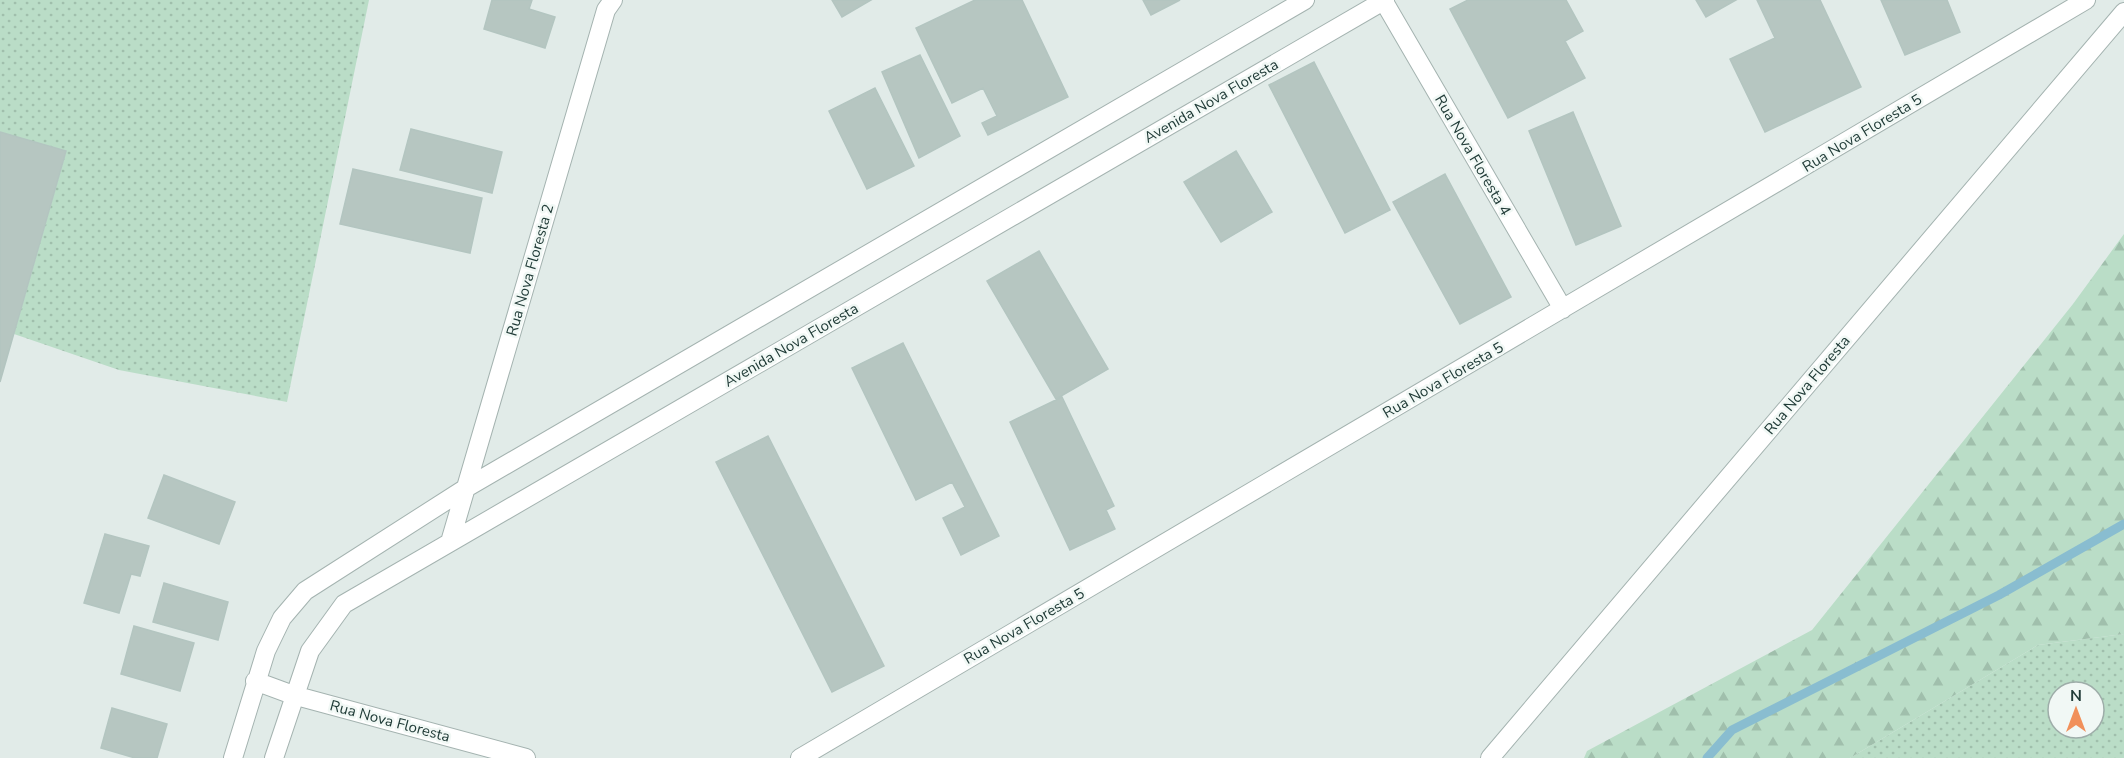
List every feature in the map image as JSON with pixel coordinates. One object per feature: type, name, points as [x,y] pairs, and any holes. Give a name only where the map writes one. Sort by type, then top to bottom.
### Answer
[{"type":"street","name":"Rua Nova Floresta 2","points":[[450,542],[606,10],[613,0]]},
{"type":"street","points":[[233,758],[266,651],[282,618],[304,591],[466,488],[1305,0]]},
{"type":"street","name":"Rua Nova Floresta 4","points":[[1384,0],[1563,309]]},
{"type":"street","name":"Avenida Nova Floresta","points":[[274,758],[293,695],[310,651],[344,604],[1384,0]]},
{"type":"street","name":"Rua Nova Floresta 5","points":[[800,758],[2086,0]]},
{"type":"street","name":"Rua Nova Floresta","points":[[1490,758],[2124,12]]},
{"type":"street","name":"Rua Nova Floresta","points":[[255,681],[293,695],[526,758]]},
{"type":"green space","points":[[0,0],[369,0],[287,402],[119,370],[14,334],[66,152],[0,132]]},
{"type":"green space","points":[[2124,234],[2124,634],[2038,645],[1850,758],[1584,758],[1587,751],[1812,630],[2073,304]]},
{"type":"green space","points":[[2124,634],[2124,758],[1850,758],[2038,645]]},
{"type":"building","points":[[492,0],[532,0],[529,9],[555,17],[545,48],[484,29]]},
{"type":"building","points":[[832,0],[871,0],[842,17]]},
{"type":"building","points":[[975,0],[1022,0],[1068,97],[988,135],[982,123],[997,116],[983,88],[952,103],[916,28]]},
{"type":"building","points":[[1143,0],[1180,0],[1151,15]]},
{"type":"building","points":[[1468,0],[1566,0],[1583,31],[1565,41],[1585,78],[1508,118],[1450,9]]},
{"type":"building","points":[[1696,0],[1736,0],[1706,17]]},
{"type":"building","points":[[1757,0],[1820,0],[1861,87],[1765,132],[1730,59],[1775,38]]},
{"type":"building","points":[[1881,0],[1947,0],[1960,32],[1905,55]]},
{"type":"building","points":[[920,55],[960,136],[919,158],[882,72]]},
{"type":"building","points":[[1314,62],[1390,210],[1345,233],[1269,85]]},
{"type":"building","points":[[875,88],[914,166],[867,189],[829,111]]},
{"type":"building","points":[[1573,112],[1621,226],[1576,245],[1529,131]]},
{"type":"building","points":[[411,129],[502,152],[492,193],[400,170]]},
{"type":"building","points":[[0,132],[66,151],[0,382]]},
{"type":"building","points":[[1236,151],[1272,212],[1221,242],[1184,182]]},
{"type":"building","points":[[353,169],[482,198],[470,253],[340,224]]},
{"type":"building","points":[[1445,174],[1511,297],[1460,324],[1393,202]]},
{"type":"building","points":[[1039,251],[1108,369],[1056,399],[987,281]]},
{"type":"building","points":[[903,343],[999,536],[961,555],[943,518],[965,507],[952,482],[916,500],[852,368]]},
{"type":"building","points":[[1062,397],[1114,506],[1106,510],[1115,529],[1070,550],[1010,422]]},
{"type":"building","points":[[768,436],[884,666],[832,692],[716,462]]},
{"type":"building","points":[[164,475],[235,502],[219,544],[148,518]]},
{"type":"building","points":[[105,534],[149,546],[140,576],[131,574],[119,613],[84,603]]},
{"type":"building","points":[[164,583],[228,602],[218,640],[153,622]]},
{"type":"building","points":[[134,626],[194,643],[180,691],[121,674]]},
{"type":"building","points":[[112,708],[167,724],[157,758],[135,758],[101,748]]},
{"type":"waterway","points":[[1707,758],[1732,730],[1999,595],[2124,524]]}]
